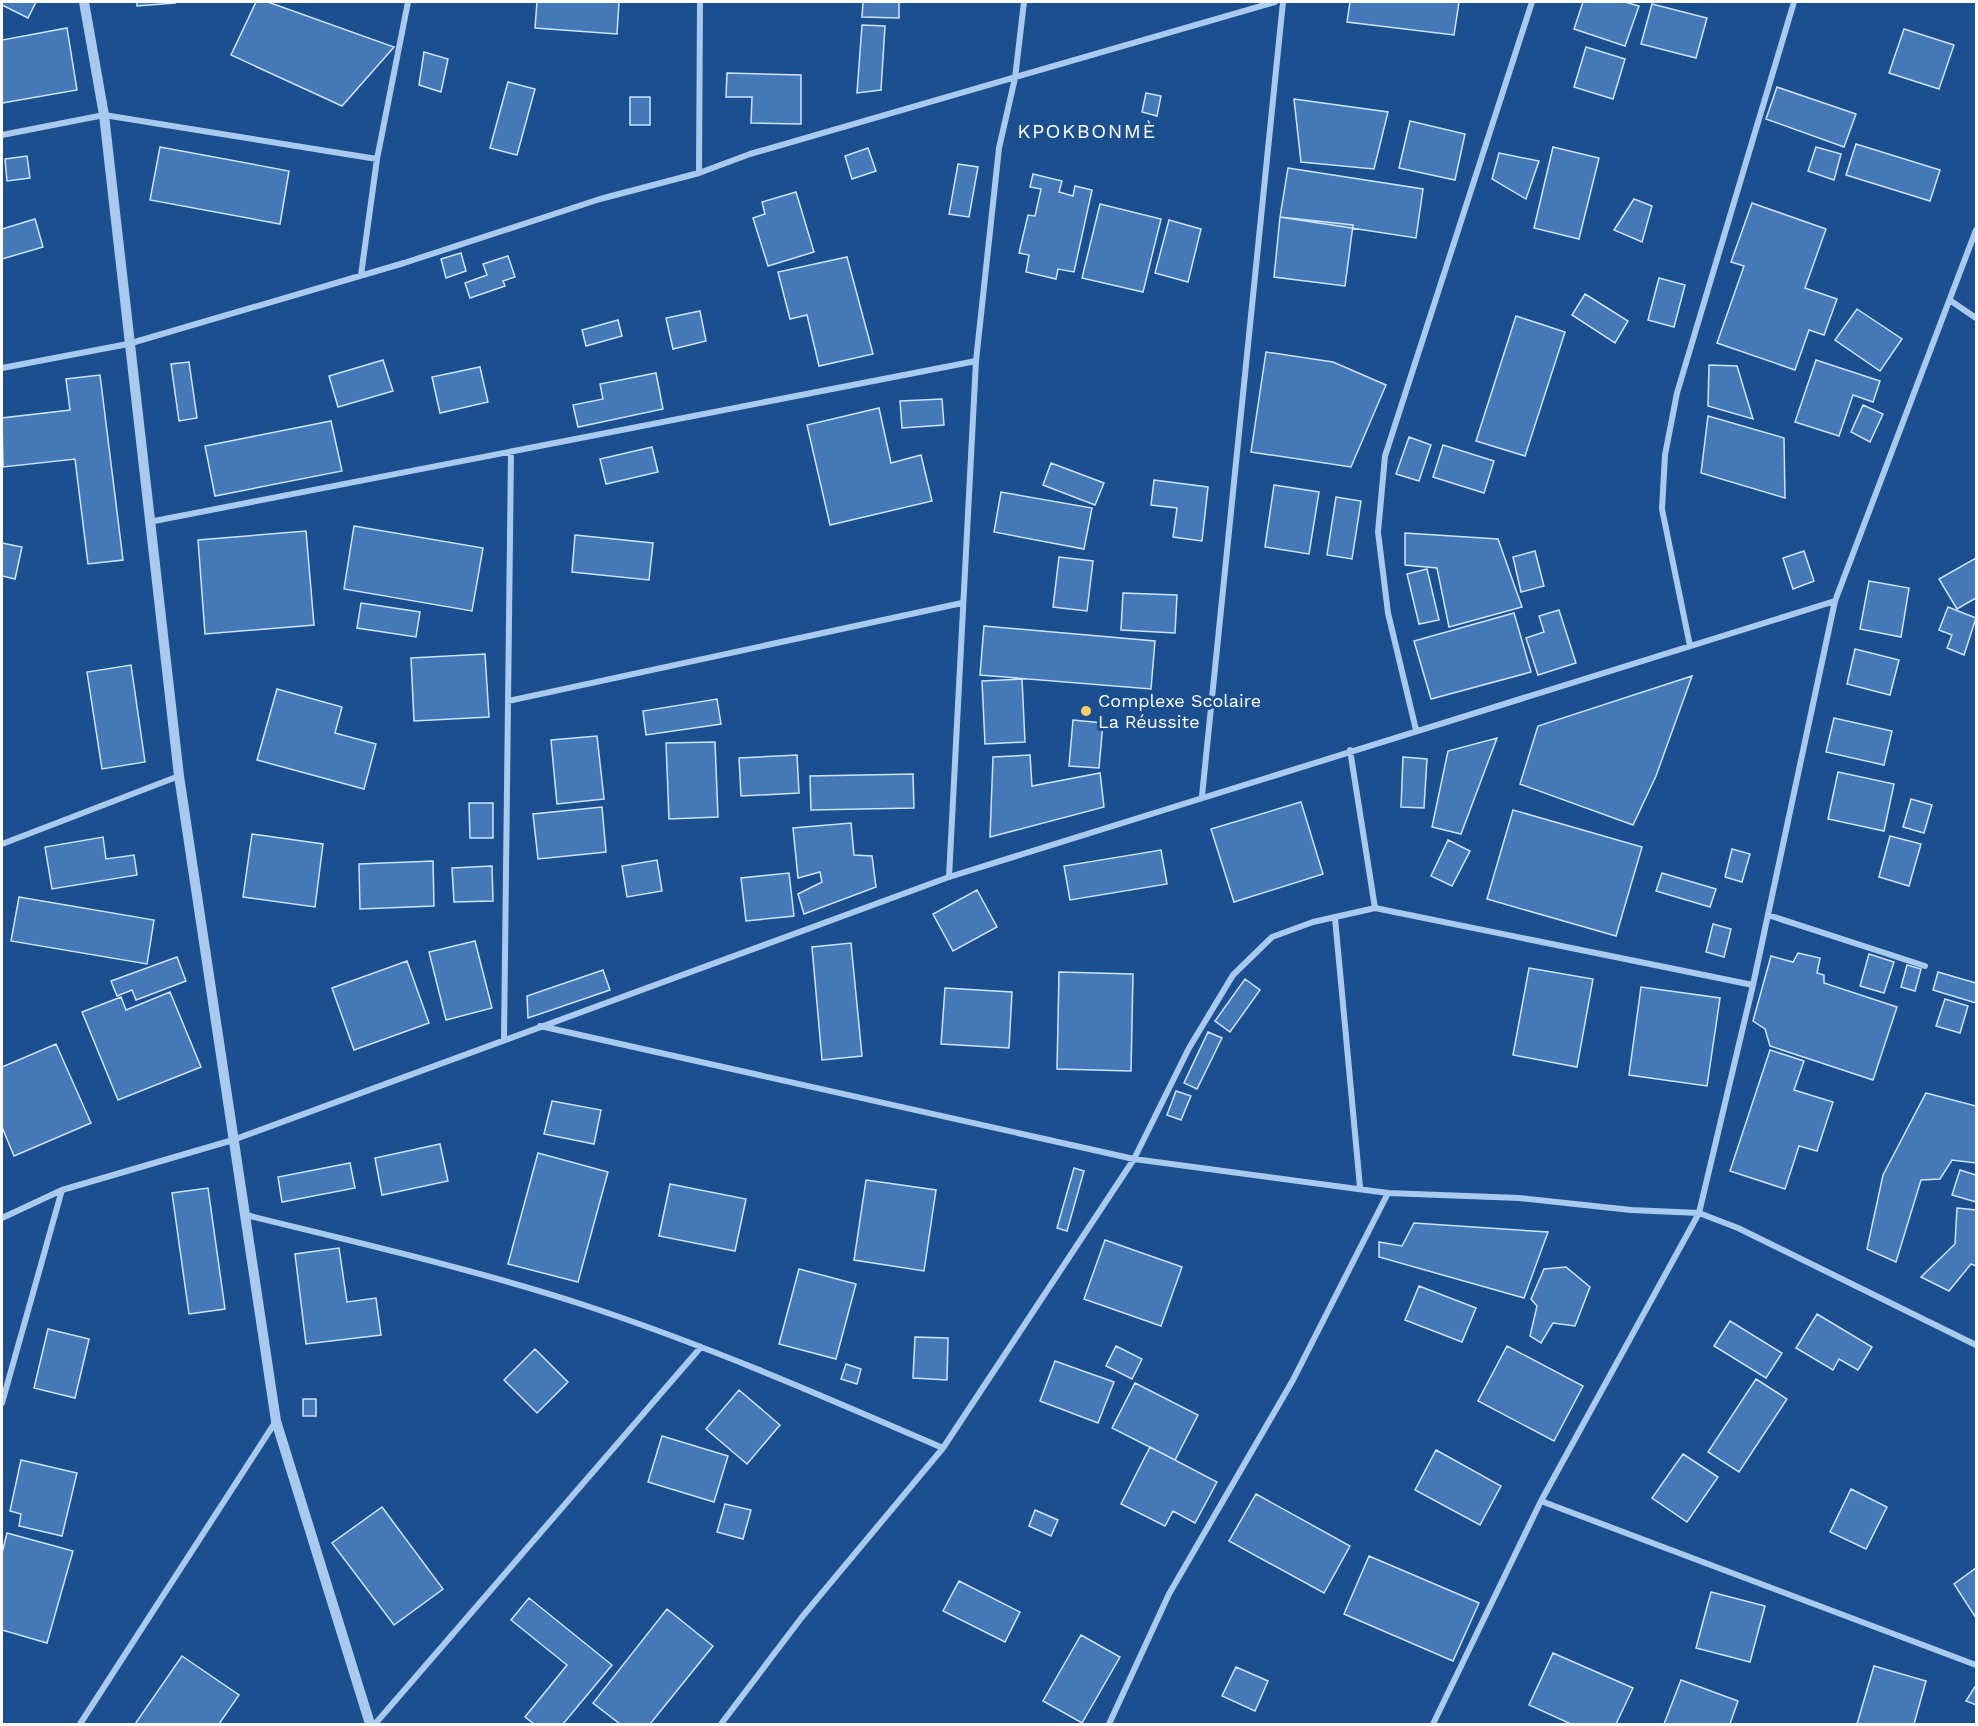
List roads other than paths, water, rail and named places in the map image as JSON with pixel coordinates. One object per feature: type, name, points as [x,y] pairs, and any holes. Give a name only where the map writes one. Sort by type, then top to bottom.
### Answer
[{"type":"street","points":[[84,2],[104,114],[178,776],[276,1421],[370,1725]]},
{"type":"street","points":[[361,275],[377,159],[408,2]]},
{"type":"street","points":[[699,173],[700,2]]},
{"type":"street","points":[[949,877],[976,361],[999,148],[1015,78],[1024,2]]},
{"type":"street","points":[[2,368],[128,344],[361,275],[600,199],[699,173],[750,154],[1275,2]]},
{"type":"street","points":[[1202,796],[1283,2]]},
{"type":"street","points":[[1416,730],[1388,613],[1378,532],[1385,456],[1532,2]]},
{"type":"street","points":[[1690,646],[1662,509],[1665,455],[1677,393],[1794,2]]},
{"type":"street","points":[[2,135],[104,114],[377,159]]},
{"type":"street","points":[[1433,1725],[1541,1501],[1699,1213],[1753,985],[1835,601],[1977,230]]},
{"type":"street","points":[[1951,301],[1977,318]]},
{"type":"street","points":[[148,522],[976,361]]},
{"type":"street","points":[[504,1039],[511,453]]},
{"type":"street","points":[[2,1218],[62,1190],[233,1140],[949,877],[1202,796],[1835,601]]},
{"type":"street","points":[[508,700],[962,603]]},
{"type":"street","points":[[1350,750],[1376,908]]},
{"type":"street","points":[[2,844],[178,776]]},
{"type":"street","points":[[721,1725],[802,1617],[943,1448],[1134,1159],[1189,1048],[1233,975],[1272,937],[1376,908],[1753,985]]},
{"type":"street","points":[[1768,915],[1925,966]]},
{"type":"street","points":[[1335,918],[1360,1188]]},
{"type":"street","points":[[540,1026],[1134,1159],[1388,1193],[1519,1198],[1631,1210],[1699,1213],[1738,1228],[1977,1345]]},
{"type":"street","points":[[2,1403],[62,1190]]},
{"type":"street","points":[[1108,1725],[1169,1594],[1293,1380],[1388,1193]]},
{"type":"street","points":[[246,1215],[470,1272],[584,1305],[701,1347],[943,1448]]},
{"type":"street","points":[[375,1725],[701,1347]]},
{"type":"street","points":[[80,1725],[276,1421]]},
{"type":"street","points":[[1541,1501],[1977,1665]]},
{"type":"place","name":"Complexe Scolaire La Réussite","points":[[1086,711]]},
{"type":"district","name":"KPOKBONMÈ","points":[[1087,131]]}]
